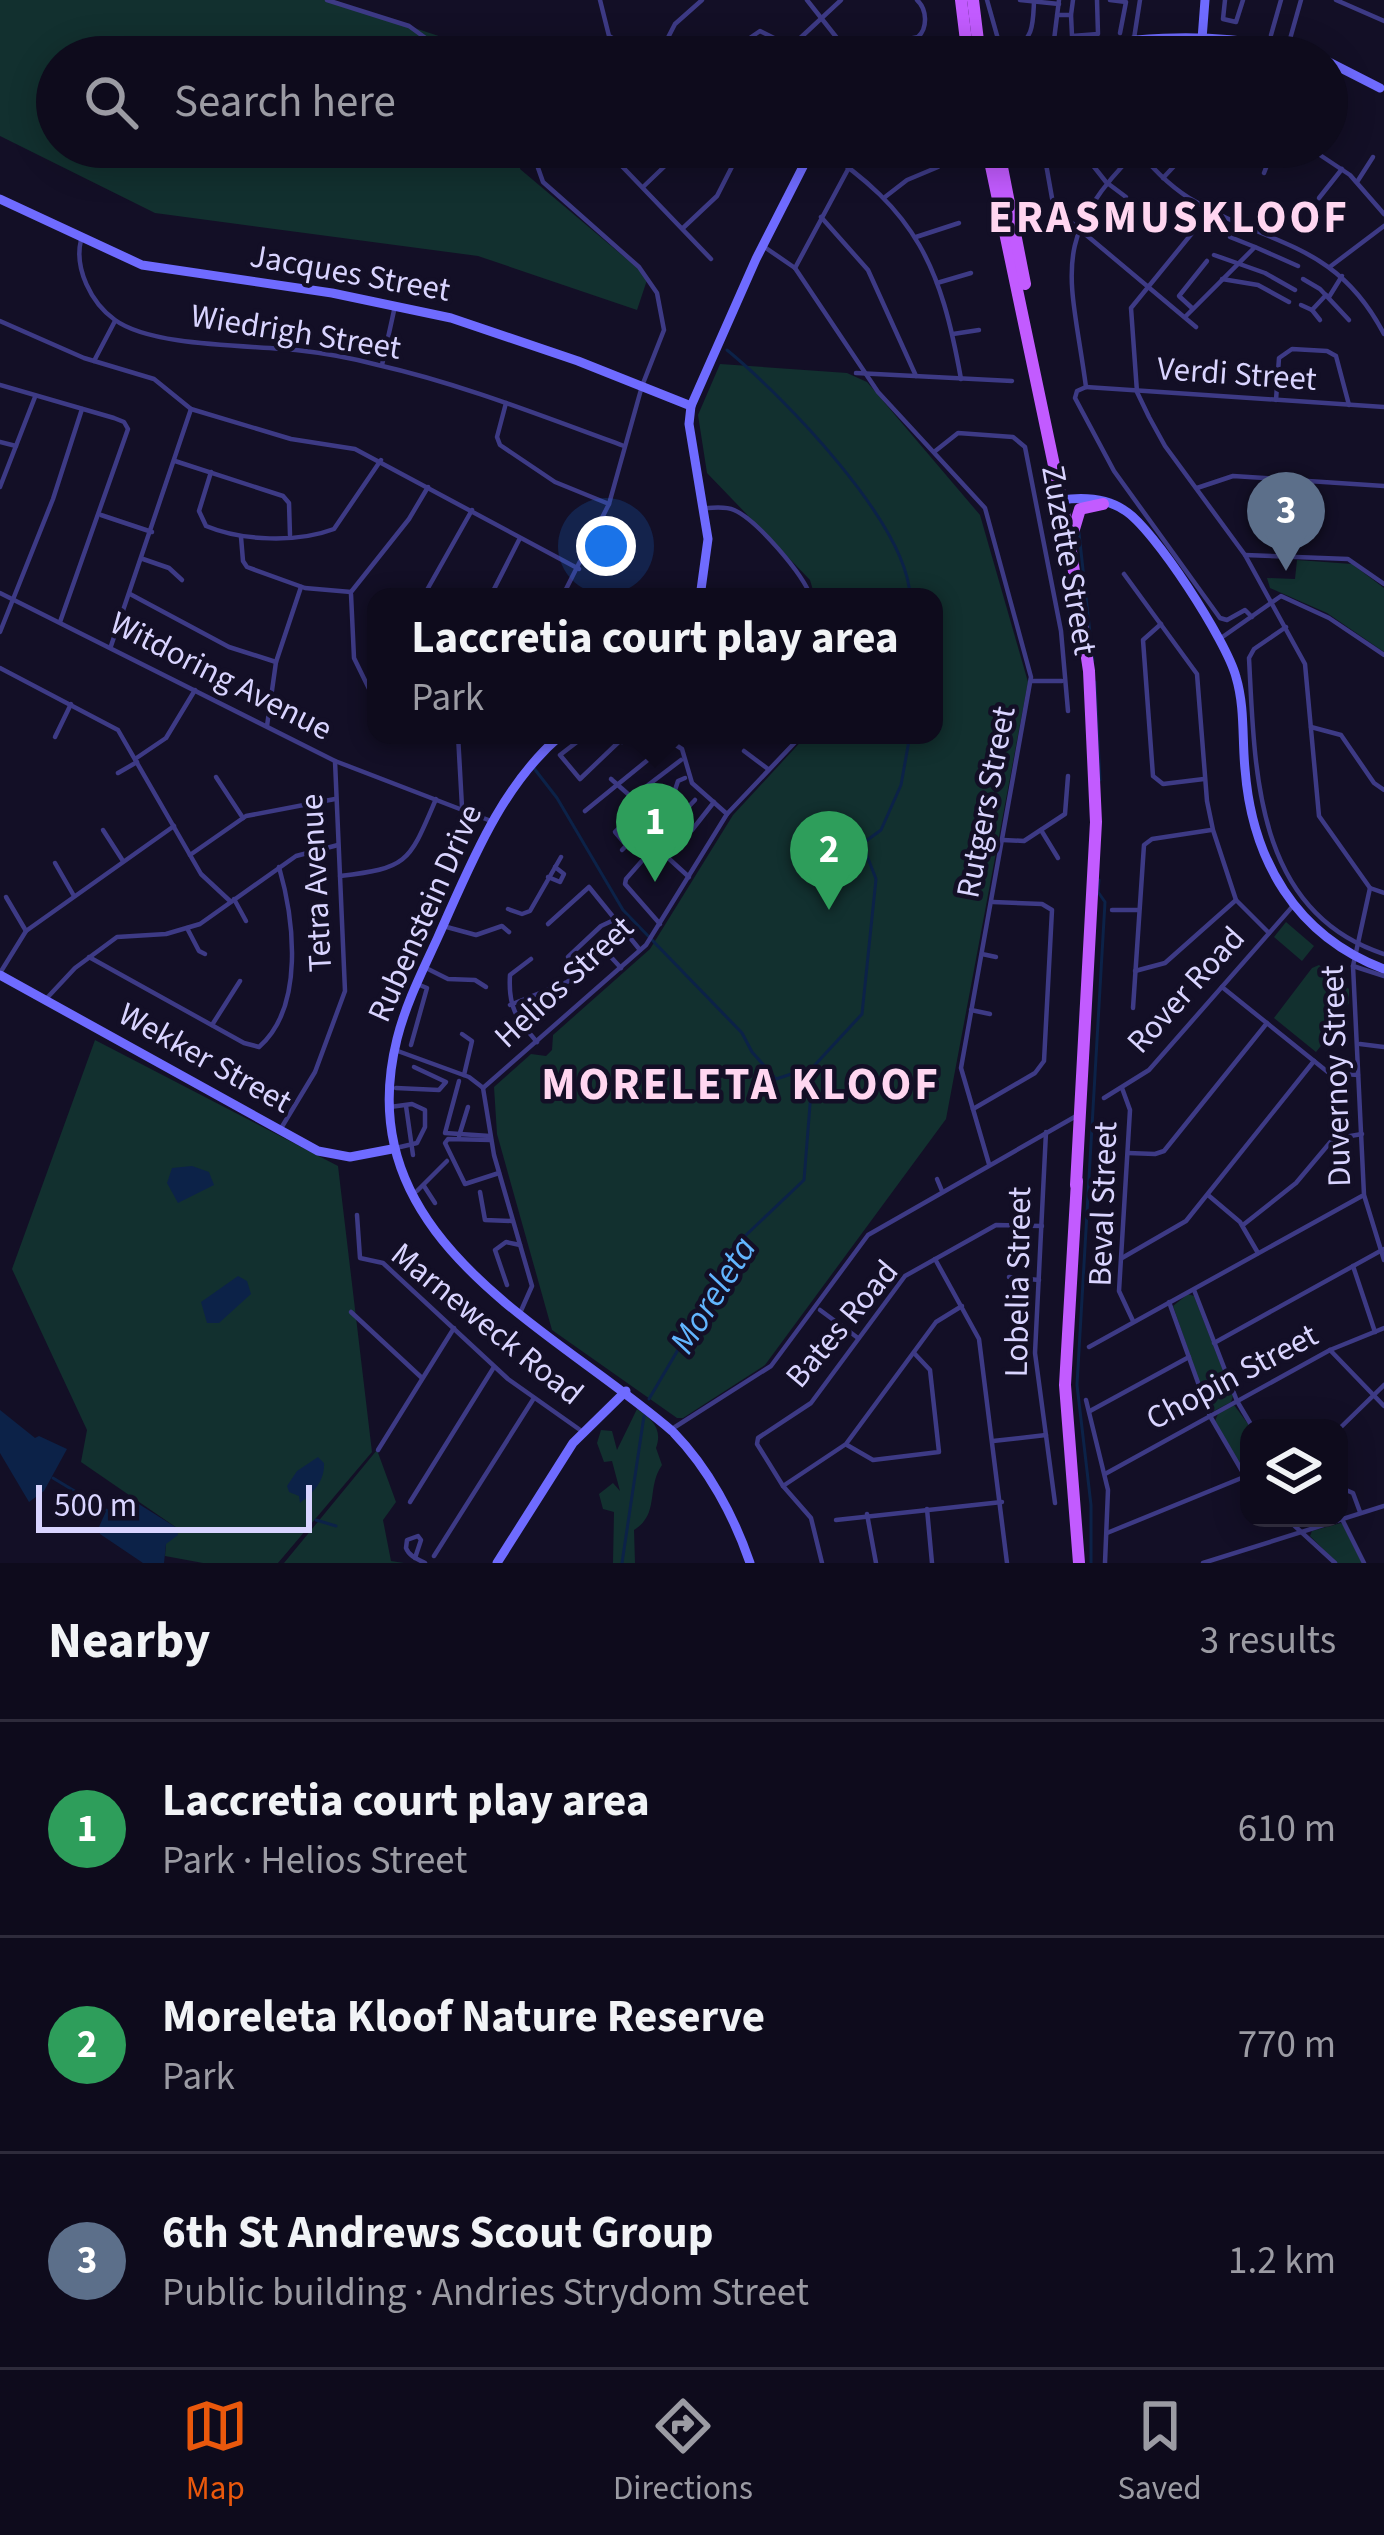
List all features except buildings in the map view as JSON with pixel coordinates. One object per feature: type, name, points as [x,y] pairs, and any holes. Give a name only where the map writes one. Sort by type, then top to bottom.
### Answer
[{"type":"main road","points":[[961,0],[963,36]]},
{"type":"main road","points":[[973,0],[977,36]]},
{"type":"main road","points":[[993,168],[1074,529],[1095,782],[1065,1384],[1079,1563]]},
{"type":"main road","points":[[1002,168],[1083,616]]},
{"type":"main road","points":[[1074,529],[1080,509],[1103,505]]},
{"type":"main road","points":[[1076,1185],[1071,1126],[1081,1114]]},
{"type":"street","points":[[327,0],[409,26],[422,36]]},
{"type":"street","points":[[600,0],[610,36]]},
{"type":"street","points":[[668,36],[675,23],[702,0]]},
{"type":"street","points":[[807,0],[836,36]]},
{"type":"street","points":[[805,36],[841,0]]},
{"type":"street","points":[[987,0],[997,36]]},
{"type":"street","points":[[1019,0],[1059,2],[1055,36]]},
{"type":"street","points":[[1072,36],[1073,0]]},
{"type":"street","points":[[1081,36],[1098,34],[1097,0]]},
{"type":"street","points":[[1110,0],[1126,2],[1120,33]]},
{"type":"street","points":[[1134,36],[1140,0]]},
{"type":"street","points":[[1202,36],[1205,0]]},
{"type":"street","points":[[1225,0],[1223,19],[1235,22],[1244,0]]},
{"type":"street","points":[[1262,27],[1272,32],[1281,0]]},
{"type":"street","points":[[1290,36],[1300,0]]},
{"type":"street","points":[[1336,0],[1384,21]]},
{"type":"street","points":[[918,1],[924,25],[918,36]]},
{"type":"street","points":[[1028,36],[1034,2]]},
{"type":"street","points":[[1058,15],[1071,15]]},
{"type":"street","points":[[1348,73],[1382,90]]},
{"type":"street","points":[[1357,182],[1373,157]]},
{"type":"street","points":[[538,168],[548,189],[632,259],[657,292],[664,332],[642,386],[609,505],[567,588]]},
{"type":"street","points":[[627,168],[711,259]]},
{"type":"street","points":[[643,187],[663,168]]},
{"type":"street","points":[[682,229],[717,196],[731,168]]},
{"type":"street","points":[[702,588],[708,550],[705,508],[688,424],[692,406],[763,246],[804,168]]},
{"type":"street","points":[[795,268],[846,168]]},
{"type":"street","points":[[851,168],[885,197],[916,237],[937,283],[961,379]]},
{"type":"street","points":[[885,197],[907,180],[936,168]]},
{"type":"street","points":[[1047,168],[1054,204],[1196,327]]},
{"type":"street","points":[[1095,168],[1126,197]]},
{"type":"street","points":[[1119,168],[1078,228],[1072,245],[1072,283],[1086,387],[1077,391],[1076,398],[1126,489],[1220,617],[1227,620],[1245,610],[1252,617]]},
{"type":"street","points":[[1153,168],[1211,210],[1296,245],[1330,266],[1367,304],[1384,334]]},
{"type":"street","points":[[1162,178],[1172,168]]},
{"type":"street","points":[[1264,173],[1266,168]]},
{"type":"street","points":[[1319,198],[1342,169],[1384,214]]},
{"type":"street","name":"Jacques Street","points":[[0,199],[142,265],[332,292],[439,315],[692,406]]},
{"type":"street","points":[[1211,210],[1130,310],[1137,392],[1165,446],[1245,555],[1286,627],[1306,669],[1319,816],[1370,888],[1384,893]]},
{"type":"street","points":[[821,218],[868,270],[916,376]]},
{"type":"street","points":[[916,237],[959,223]]},
{"type":"street","points":[[1330,266],[1384,226]]},
{"type":"street","points":[[1230,237],[1298,266]]},
{"type":"street","points":[[81,240],[78,267],[115,321],[94,361]]},
{"type":"street","name":"Rutgers Street","points":[[763,246],[795,268],[865,374],[987,513],[1032,681],[961,1068],[989,1164]]},
{"type":"street","points":[[1185,317],[1256,247]]},
{"type":"street","points":[[1214,255],[1294,290]]},
{"type":"street","points":[[1192,308],[1178,296],[1207,262]]},
{"type":"street","points":[[937,283],[971,273]]},
{"type":"street","points":[[1312,310],[1342,276]]},
{"type":"street","points":[[1222,278],[1258,285],[1289,302]]},
{"type":"street","points":[[1303,278],[1349,320]]},
{"type":"street","points":[[1301,304],[1320,320]]},
{"type":"street","points":[[382,365],[395,307]]},
{"type":"street","points":[[0,321],[94,361],[154,379],[191,409],[299,441],[348,446],[381,460],[579,569]]},
{"type":"street","name":"Wiedrigh Street","points":[[115,321],[176,338],[315,352],[382,365],[624,446]]},
{"type":"street","points":[[952,334],[980,330]]},
{"type":"street","points":[[1276,400],[1279,358],[1292,349],[1333,354],[1349,405]]},
{"type":"street","points":[[856,373],[1012,381]]},
{"type":"street","points":[[0,385],[124,422],[128,433],[61,622]]},
{"type":"street","name":"Verdi Street","points":[[1086,387],[1384,407]]},
{"type":"street","points":[[0,487],[35,395]]},
{"type":"street","points":[[506,403],[497,436],[500,445],[555,482],[609,505]]},
{"type":"street","points":[[0,632],[53,499],[82,409]]},
{"type":"street","points":[[111,646],[191,409]]},
{"type":"street","name":"Zuzette Street","points":[[934,452],[958,433],[1013,437],[1025,447],[1061,631],[1068,711]]},
{"type":"street","points":[[0,442],[16,446]]},
{"type":"street","points":[[211,472],[199,511],[210,528],[242,537],[290,535],[334,530],[381,460]]},
{"type":"street","points":[[175,461],[285,497],[290,535]]},
{"type":"street","points":[[1196,488],[1233,476],[1384,486]]},
{"type":"street","points":[[367,685],[353,656],[351,592],[409,519],[428,487]]},
{"type":"street","points":[[1064,501],[1124,512],[1145,532]]},
{"type":"street","points":[[1064,501],[1116,505],[1133,516],[1221,638],[1238,685],[1250,814],[1275,880],[1315,929],[1384,970]]},
{"type":"street","points":[[705,508],[726,507],[742,515],[798,572],[807,588]]},
{"type":"street","points":[[428,588],[472,510]]},
{"type":"street","points":[[101,514],[152,532]]},
{"type":"street","points":[[242,537],[247,567],[301,587],[351,592]]},
{"type":"street","points":[[495,588],[520,538]]},
{"type":"street","points":[[1245,555],[1348,560],[1384,584]]},
{"type":"street","points":[[142,560],[169,568],[182,580]]},
{"type":"street","points":[[1124,574],[1198,678],[1214,830],[1237,901],[1268,933]]},
{"type":"street","points":[[267,727],[276,662],[301,587]]},
{"type":"street","name":"Witdoring Avenue","points":[[0,593],[335,761],[491,821]]},
{"type":"street","points":[[130,594],[229,647],[276,662]]},
{"type":"street","points":[[1221,638],[1280,596],[1323,614],[1384,656]]},
{"type":"street","points":[[1161,624],[1143,640],[1153,776],[1163,784],[1205,778]]},
{"type":"street","points":[[1286,627],[1254,649],[1249,658],[1260,801],[1277,856],[1300,896],[1354,954],[1384,954]]},
{"type":"street","points":[[0,668],[113,726],[203,877],[232,900],[246,921]]},
{"type":"street","points":[[1032,681],[1065,681]]},
{"type":"street","points":[[118,773],[173,729],[195,689]]},
{"type":"street","points":[[54,735],[70,703]]},
{"type":"street","points":[[1311,727],[1336,731],[1345,738],[1374,783],[1384,790]]},
{"type":"street","points":[[458,744],[462,809]]},
{"type":"street","name":"Rubenstein Drive","points":[[551,744],[491,821],[417,984],[394,1050],[392,1149],[412,1194],[457,1258],[519,1314],[676,1432],[721,1499],[750,1563]]},
{"type":"street","points":[[574,744],[560,755],[580,779],[618,744]]},
{"type":"street","points":[[677,744],[692,783],[728,814]]},
{"type":"street","name":"Helios Street","points":[[483,1088],[640,950],[728,814],[794,744]]},
{"type":"street","points":[[585,811],[665,746]]},
{"type":"street","points":[[744,751],[770,770]]},
{"type":"street","points":[[656,815],[644,805],[639,792],[681,760]]},
{"type":"street","name":"Tetra Avenue","points":[[280,1130],[315,1072],[345,994],[335,761]]},
{"type":"street","points":[[1003,839],[1022,841],[1067,811],[1068,776]]},
{"type":"street","points":[[216,777],[242,818]]},
{"type":"street","points":[[644,805],[615,832],[625,848],[673,798],[678,782],[685,778]]},
{"type":"street","points":[[611,779],[628,794]]},
{"type":"street","points":[[190,855],[242,818],[335,799]]},
{"type":"street","points":[[340,876],[386,871],[402,861],[413,850],[436,799]]},
{"type":"street","points":[[657,840],[694,800]]},
{"type":"street","points":[[676,820],[692,830],[714,802]]},
{"type":"street","points":[[0,974],[26,931],[174,826]]},
{"type":"street","points":[[103,830],[123,861]]},
{"type":"street","points":[[1041,830],[1058,858]]},
{"type":"street","points":[[1133,1008],[1145,843],[1214,830]]},
{"type":"street","points":[[46,999],[117,937],[166,934],[206,921],[301,853],[338,845]]},
{"type":"street","points":[[660,924],[626,879],[656,846],[689,877]]},
{"type":"street","points":[[508,909],[522,914],[530,911],[561,857]]},
{"type":"street","points":[[55,863],[74,896]]},
{"type":"street","points":[[89,957],[256,1048],[264,1044],[281,1016],[290,985],[288,905],[279,867]]},
{"type":"street","points":[[548,877],[560,882],[564,873],[554,868]]},
{"type":"street","points":[[548,924],[587,887],[640,950]]},
{"type":"street","name":"Duvernoy Street","points":[[1370,888],[1354,954],[1358,1075],[1364,1195],[1384,1260]]},
{"type":"street","points":[[6,897],[26,931]]},
{"type":"street","points":[[1135,971],[1166,962],[1237,901]]},
{"type":"street","points":[[973,1109],[1035,1073],[1044,1061],[1050,907],[992,902]]},
{"type":"street","name":"Rover Road","points":[[1104,1098],[1149,1070],[1294,905]]},
{"type":"street","points":[[1112,910],[1138,910]]},
{"type":"street","points":[[568,957],[601,926],[616,919]]},
{"type":"street","points":[[442,926],[476,935],[502,926],[509,932]]},
{"type":"street","points":[[187,928],[200,952],[206,954]]},
{"type":"street","points":[[510,1005],[567,982],[605,954],[611,940],[608,936]]},
{"type":"street","points":[[605,954],[621,968]]},
{"type":"street","points":[[982,954],[996,957]]},
{"type":"street","points":[[531,959],[510,975],[510,1005],[512,1014],[537,1042]]},
{"type":"street","points":[[424,967],[448,980],[475,980],[486,987]]},
{"type":"street","name":"Wekker Street","points":[[0,974],[332,1156],[392,1149]]},
{"type":"street","points":[[212,1025],[239,981]]},
{"type":"street","points":[[411,1045],[428,988],[417,984]]},
{"type":"street","points":[[1222,988],[1333,1075],[1358,1075]]},
{"type":"street","points":[[971,1010],[990,1014]]},
{"type":"street","points":[[1128,1153],[1164,1150],[1267,1023]]},
{"type":"street","points":[[462,1034],[472,1042],[444,1131],[490,1138]]},
{"type":"street","points":[[1357,1044],[1384,1047]]},
{"type":"street","points":[[394,1050],[483,1088],[490,1138],[532,1292],[519,1314]]},
{"type":"street","points":[[1122,1258],[1184,1222],[1314,1061]]},
{"type":"street","points":[[390,1089],[439,1090],[446,1082],[414,1067]]},
{"type":"street","name":"Beval Street","points":[[1122,1088],[1130,1105],[1119,1291],[1133,1321]]},
{"type":"street","points":[[390,1107],[412,1104],[425,1110],[417,1143],[392,1149]]},
{"type":"street","points":[[406,1106],[413,1155]]},
{"type":"street","points":[[459,1136],[468,1107]]},
{"type":"street","points":[[676,1432],[771,1366],[868,1234],[1046,1132],[1071,1126]]},
{"type":"street","name":"Lobelia Street","points":[[1046,1132],[1035,1353],[1055,1503]]},
{"type":"street","points":[[1243,1225],[1296,1183],[1334,1139],[1362,1133]]},
{"type":"street","points":[[490,1138],[448,1139],[445,1143],[465,1184],[500,1173]]},
{"type":"street","points":[[412,1194],[447,1162]]},
{"type":"street","points":[[937,1179],[942,1191]]},
{"type":"street","points":[[424,1186],[435,1203]]},
{"type":"street","points":[[480,1192],[485,1220],[513,1221]]},
{"type":"street","points":[[1208,1195],[1243,1225],[1258,1252]]},
{"type":"street","points":[[1089,1347],[1364,1195]]},
{"type":"street","name":"Marneweck Road","points":[[357,1215],[360,1258],[383,1263],[494,1367],[583,1432]]},
{"type":"street","name":"Bates Road","points":[[783,1486],[759,1448],[758,1438],[811,1403],[901,1280],[996,1225],[1042,1226]]},
{"type":"street","points":[[507,1285],[495,1250],[506,1242],[520,1245]]},
{"type":"street","points":[[1214,1343],[1382,1250]]},
{"type":"street","points":[[935,1259],[979,1340],[1007,1563]]},
{"type":"street","points":[[1353,1266],[1375,1332]]},
{"type":"street","points":[[1009,1277],[1039,1280]]},
{"type":"street","points":[[1194,1289],[1247,1419]]},
{"type":"street","points":[[1169,1302],[1210,1416],[1240,1468]]},
{"type":"street","points":[[821,1563],[811,1518],[783,1486],[846,1444],[937,1322],[962,1306]]},
{"type":"street","points":[[820,1310],[858,1338]]},
{"type":"street","points":[[351,1312],[423,1379]]},
{"type":"street","points":[[378,1450],[454,1328]]},
{"type":"street","name":"Chopin Street","points":[[1105,1474],[1330,1350],[1384,1328]]},
{"type":"street","points":[[1330,1350],[1384,1406]]},
{"type":"street","points":[[846,1444],[876,1460],[938,1453],[930,1370],[914,1353]]},
{"type":"street","points":[[1090,1412],[1189,1357]]},
{"type":"street","points":[[410,1502],[494,1367]]},
{"type":"street","points":[[1348,1420],[1384,1385]]},
{"type":"street","points":[[497,1563],[583,1432],[626,1392]]},
{"type":"street","points":[[434,1556],[534,1398]]},
{"type":"street","points":[[1086,1400],[1105,1474],[1105,1563]]},
{"type":"street","points":[[993,1441],[1046,1435]]},
{"type":"street","points":[[1107,1533],[1240,1483]]},
{"type":"street","points":[[1348,1489],[1360,1514]]},
{"type":"street","points":[[836,1520],[1002,1502]]},
{"type":"street","points":[[1348,1515],[1384,1506]]},
{"type":"street","points":[[927,1509],[932,1563]]},
{"type":"street","points":[[867,1514],[876,1563]]},
{"type":"street","points":[[1296,1527],[1334,1563]]},
{"type":"street","points":[[1203,1563],[1314,1527]]},
{"type":"street","points":[[1346,1527],[1364,1563]]},
{"type":"street","points":[[416,1558],[424,1563]]},
{"type":"green space","points":[[0,0],[330,0],[439,36],[36,36],[36,154],[0,136]]},
{"type":"green space","points":[[64,168],[520,168],[648,277],[637,310],[478,256],[155,213]]},
{"type":"green space","points":[[720,364],[847,373],[867,382],[980,515],[1028,682],[946,1119],[765,1365],[677,1418],[552,1330],[497,1134],[494,1087],[531,1054],[546,1056],[552,1050],[553,1035],[650,949],[733,815],[799,744],[943,744],[943,588],[812,588],[810,580],[707,473],[698,415]]},
{"type":"green space","points":[[1297,560],[1352,564],[1384,588],[1384,652],[1327,613],[1270,588],[1267,578],[1295,579]]},
{"type":"green space","points":[[1286,922],[1314,946],[1302,961],[1274,937]]},
{"type":"green space","points":[[1319,965],[1349,989],[1349,1003],[1316,1052],[1274,1018]]},
{"type":"green space","points":[[95,1040],[338,1166],[372,1452],[278,1563],[203,1563],[165,1556],[166,1543],[177,1528],[81,1462],[87,1430],[12,1269]]},
{"type":"green space","points":[[1188,1294],[1194,1296],[1233,1396],[1214,1411],[1208,1407],[1173,1306]]},
{"type":"green space","points":[[1234,1405],[1244,1419],[1240,1419],[1240,1465],[1215,1421]]},
{"type":"green space","points":[[637,1409],[657,1430],[662,1465],[647,1516],[634,1530],[635,1563],[613,1563],[614,1512],[603,1509],[599,1494],[613,1483],[620,1491],[612,1461],[604,1462],[597,1443],[601,1430],[612,1431],[617,1450]]},
{"type":"green space","points":[[377,1450],[396,1502],[383,1520],[391,1561],[404,1563],[284,1563]]},
{"type":"green space","points":[[1343,1527],[1362,1563],[1337,1563],[1310,1536],[1312,1531]]},
{"type":"water","points":[[192,1166],[209,1172],[214,1185],[178,1203],[167,1183],[172,1168]]},
{"type":"water","points":[[238,1276],[247,1281],[251,1294],[219,1323],[207,1323],[201,1302]]},
{"type":"water","points":[[0,1410],[35,1438],[67,1449],[44,1491],[29,1502],[0,1453]]},
{"type":"water","points":[[318,1457],[324,1463],[322,1475],[300,1503],[287,1486],[297,1471]]},
{"type":"water","points":[[134,1501],[177,1528],[178,1535],[166,1544],[164,1563],[143,1563],[100,1534],[107,1509],[114,1511]]},
{"type":"waterway","name":"Moreleta","points":[[727,350],[839,463],[888,534],[908,588]]},
{"type":"waterway","points":[[1079,533],[1093,661]]},
{"type":"waterway","points":[[1095,682],[1100,780]]},
{"type":"waterway","name":"Moreleta","points":[[649,1399],[745,1236],[804,1180],[813,1067],[862,1014],[876,879],[864,848],[881,830],[901,785],[908,744]]},
{"type":"waterway","points":[[533,767],[557,798],[623,910],[742,1033],[776,1079],[810,1068]]},
{"type":"waterway","points":[[1091,1563],[1091,1505],[1077,1385],[1105,902],[1098,892],[1099,880]]},
{"type":"waterway","name":"Moreleta","points":[[622,1563],[644,1416]]},
{"type":"waterway","points":[[53,1478],[106,1510]]},
{"type":"waterway","points":[[316,1520],[336,1526]]},
{"type":"place","name":"6th St Andrews Scout Group","points":[[1286,571]]},
{"type":"place","name":"Laccretia court play area","points":[[655,882]]},
{"type":"place","name":"Moreleta Kloof Nature Reserve","points":[[829,910]]},
{"type":"district","name":"ERASMUSKLOOF","points":[[1169,218]]},
{"type":"district","name":"MORELETA KLOOF","points":[[741,1085]]}]
